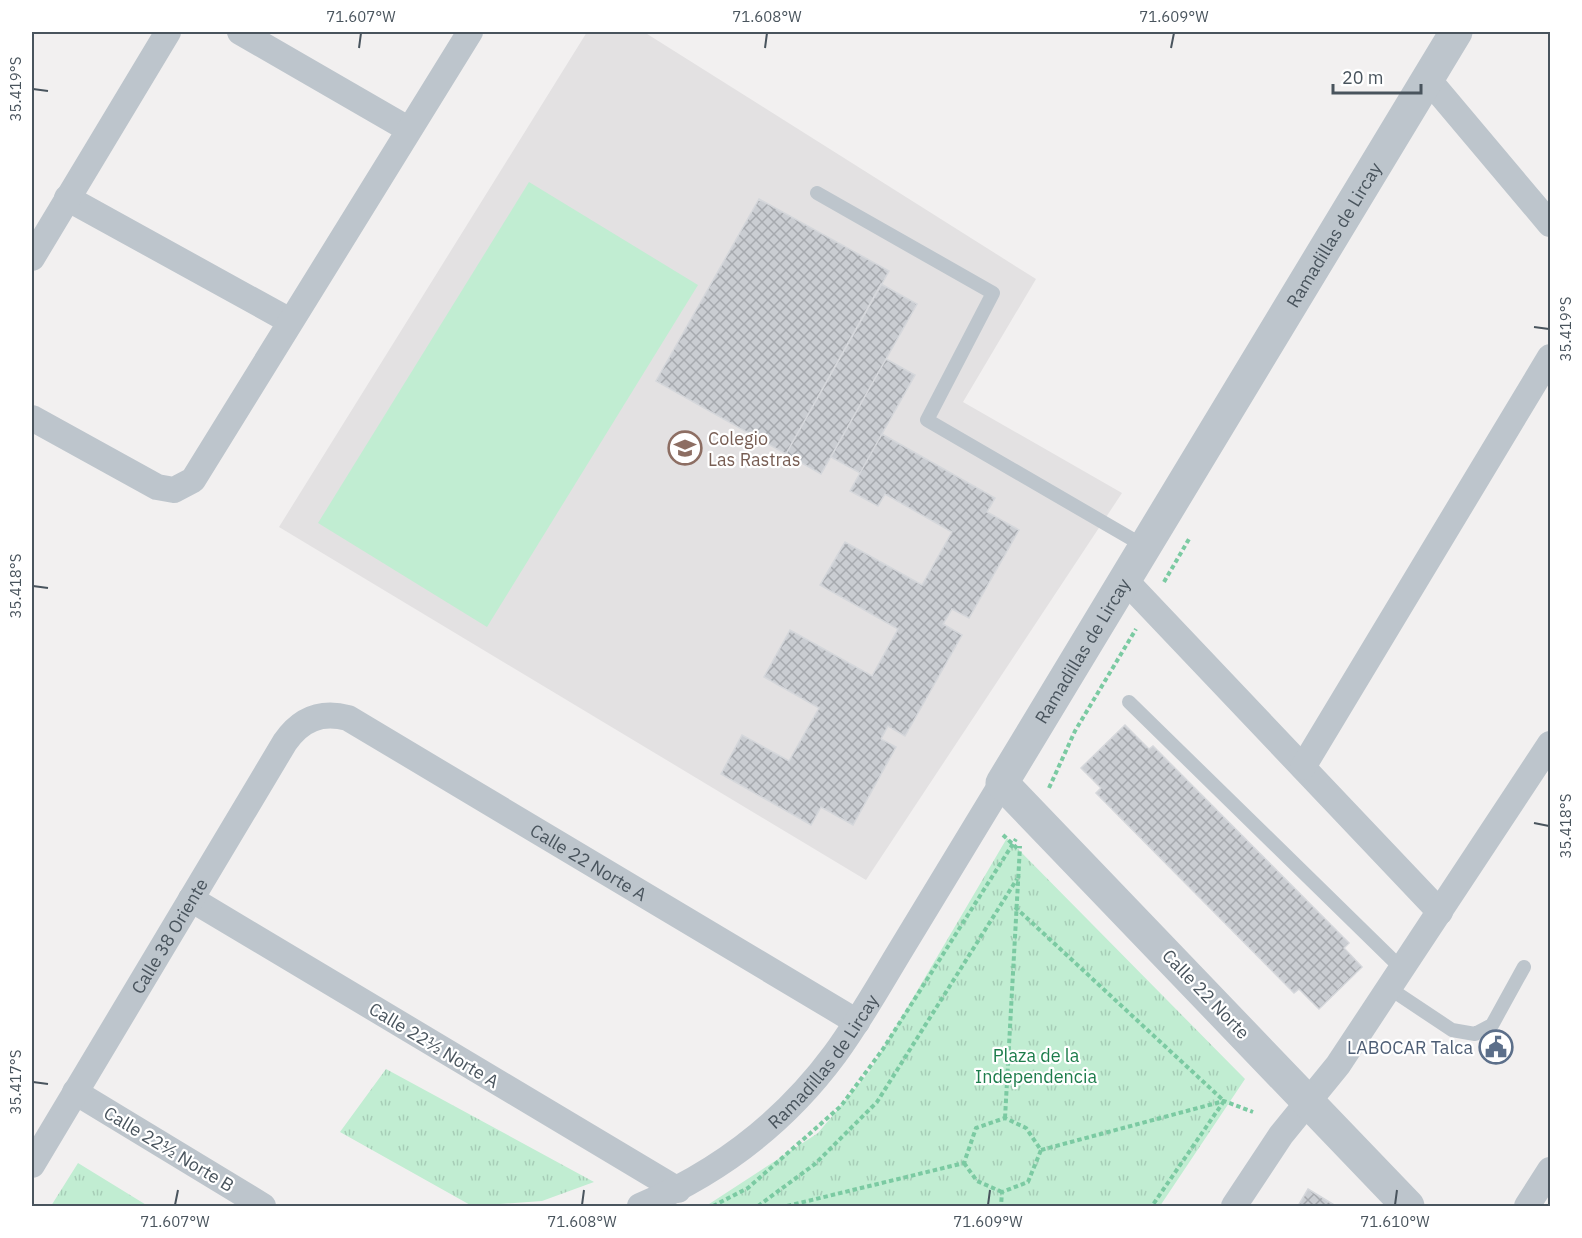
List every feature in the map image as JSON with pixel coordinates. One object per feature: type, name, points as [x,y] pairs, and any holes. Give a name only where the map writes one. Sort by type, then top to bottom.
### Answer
[{"type":"street","points":[[32,258],[168,32]]},
{"type":"street","points":[[240,32],[408,129]]},
{"type":"street","points":[[32,418],[157,486],[174,490],[193,480],[470,32]]},
{"type":"street","name":"Ramadillas de Lircay","points":[[640,1206],[678,1190],[734,1155],[788,1110],[813,1083],[857,1022],[1456,32]]},
{"type":"street","points":[[1427,78],[1551,224]]},
{"type":"street","points":[[67,198],[290,321]]},
{"type":"street","points":[[1303,767],[1551,357]]},
{"type":"street","points":[[1124,579],[1440,912]]},
{"type":"street","name":"Calle 22 Norte A","points":[[316,716],[337,715],[358,723],[857,1022]]},
{"type":"street","name":"Calle 38 Oriente","points":[[32,1165],[285,742],[298,726],[316,716]]},
{"type":"street","points":[[1234,1206],[1281,1135],[1338,1065],[1551,744]]},
{"type":"street","name":"Calle 22 Norte","points":[[1002,783],[1408,1206]]},
{"type":"street","name":"Calle 22½ Norte A","points":[[191,899],[678,1190]]},
{"type":"street","name":"Calle 22½ Norte B","points":[[75,1092],[263,1206]]},
{"type":"street","points":[[1527,1206],[1551,1170]]},
{"type":"lane","points":[[817,193],[993,293],[927,420],[1144,546]]},
{"type":"lane","points":[[1129,702],[1396,979],[1452,1030],[1475,1034],[1492,1025],[1524,967]]},
{"type":"path","points":[[1005,1118],[1018,849],[1039,821]]},
{"type":"path","points":[[758,1206],[815,1164],[877,1101],[1017,879]]},
{"type":"path","points":[[1015,907],[1224,1101],[1253,1112]]},
{"type":"path","points":[[1041,1150],[1224,1101]]},
{"type":"path","points":[[1152,1206],[1224,1101]]},
{"type":"path","points":[[964,1162],[976,1128],[1005,1118],[1026,1128],[1041,1150]]},
{"type":"path","points":[[964,1162],[977,1181],[1002,1192],[1028,1182],[1041,1150]]},
{"type":"path","points":[[787,1206],[964,1162]]},
{"type":"path","points":[[1001,1206],[1002,1192]]},
{"type":"shaded area","name":"Colegio Las Rastras","points":[[587,32],[644,32],[1036,279],[963,402],[1122,493],[866,880],[279,527]]},
{"type":"green space","points":[[529,182],[698,285],[487,627],[318,523]]},
{"type":"green space","name":"Plaza de la Independencia","points":[[1007,838],[1245,1079],[1160,1206],[706,1206],[818,1133],[870,1071]]},
{"type":"green space","points":[[386,1069],[594,1182],[542,1201],[472,1206],[340,1132]]},
{"type":"green space","points":[[78,1163],[148,1206],[51,1206]]},
{"type":"building","points":[[759,199],[889,271],[786,454],[656,381]]},
{"type":"building","points":[[881,284],[917,304],[821,474],[786,454]]},
{"type":"building","points":[[886,359],[915,375],[860,473],[831,457]]},
{"type":"building","points":[[882,434],[995,498],[987,512],[1019,530],[969,618],[952,609],[943,624],[962,635],[905,736],[888,726],[881,739],[896,747],[853,825],[821,807],[811,825],[721,774],[742,735],[789,761],[819,708],[764,677],[790,630],[872,676],[898,629],[820,585],[845,542],[922,585],[952,532],[885,494],[878,506],[850,491]]},
{"type":"building","points":[[1125,725],[1149,749],[1153,746],[1349,943],[1344,948],[1362,967],[1319,1009],[1299,989],[1294,993],[1096,793],[1101,788],[1081,768]]},
{"type":"building","points":[[1308,1189],[1336,1206],[1298,1206]]},
{"type":"place","name":"Colegio Las Rastras","points":[[685,448]]},
{"type":"place","name":"LABOCAR Talca","points":[[1496,1047]]}]
